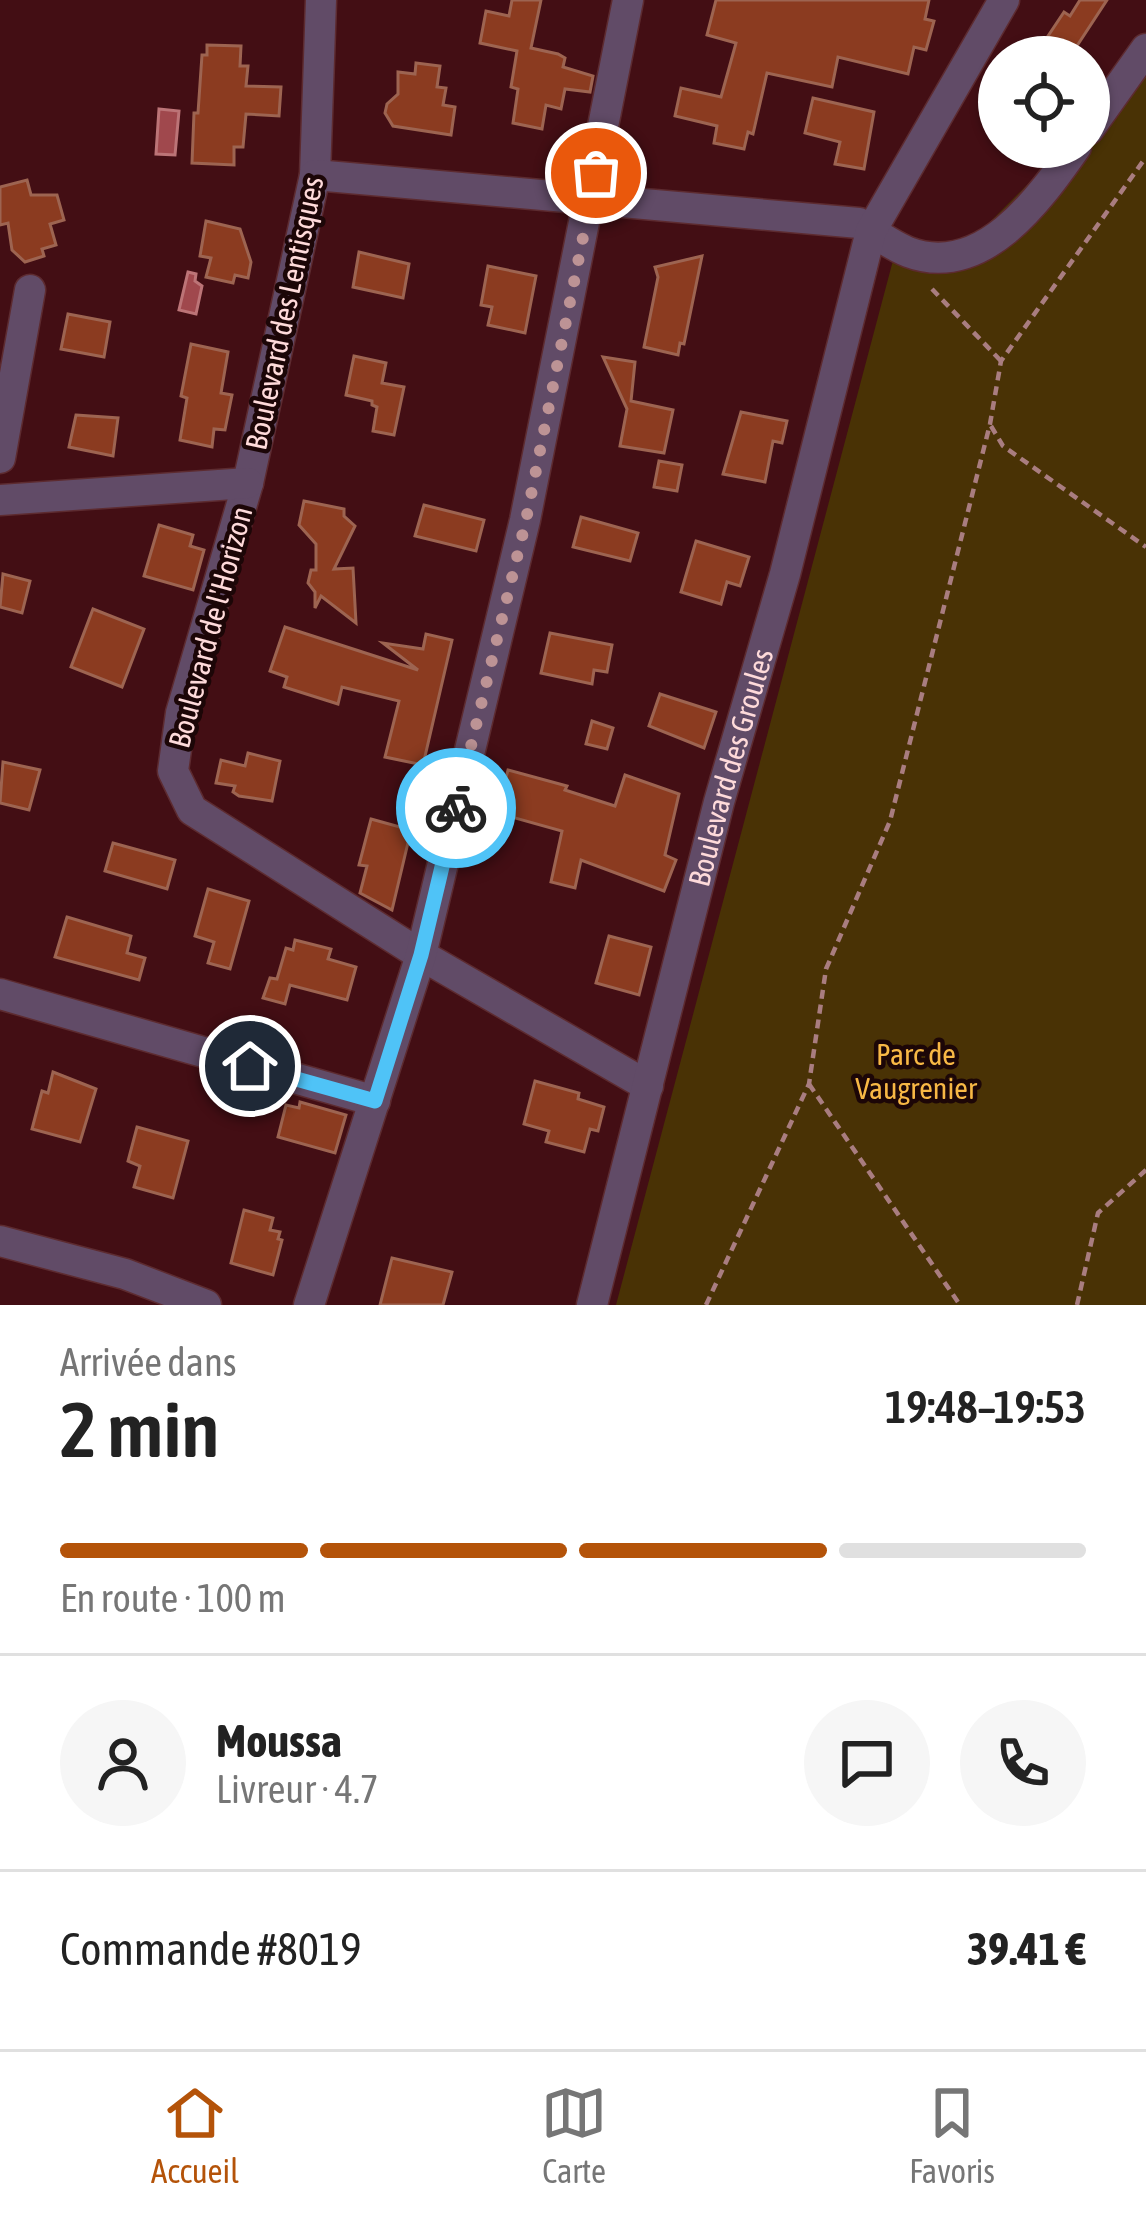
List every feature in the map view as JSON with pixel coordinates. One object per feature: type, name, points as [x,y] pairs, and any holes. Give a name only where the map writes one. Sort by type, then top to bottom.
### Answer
[{"type":"street","name":"Boulevard des Lentisques","points":[[248,482],[315,176],[321,0]]},
{"type":"street","points":[[309,1305],[421,955],[526,520],[628,0]]},
{"type":"street","points":[[871,231],[1004,0]]},
{"type":"street","points":[[1110,100],[1146,49]]},
{"type":"street","points":[[315,176],[859,223],[907,251],[959,258],[998,237],[1061,168]]},
{"type":"street","name":"Boulevard des Groules","points":[[592,1305],[871,231]]},
{"type":"street","points":[[0,458],[30,290]]},
{"type":"street","points":[[0,500],[248,482]]},
{"type":"street","name":"Boulevard de l'Horizon","points":[[248,482],[181,713],[173,771],[192,810],[421,955],[648,1086]]},
{"type":"street","points":[[0,994],[375,1101]]},
{"type":"street","points":[[0,1241],[125,1274],[206,1305]]},
{"type":"path","points":[[706,1305],[809,1084],[826,969],[890,821],[990,424],[1001,361],[1146,157]]},
{"type":"path","points":[[907,251],[906,262],[1001,361]]},
{"type":"path","points":[[990,424],[1003,446],[1146,547]]},
{"type":"path","points":[[809,1084],[960,1305]]},
{"type":"path","points":[[1077,1305],[1098,1214],[1146,1170]]},
{"type":"green space","name":"Parc de Vaugrenier","points":[[1146,66],[1146,1305],[616,1305],[900,234],[951,261],[1044,168],[1110,168],[1110,102]]},
{"type":"shaded area","points":[[159,109],[179,111],[175,155],[156,154]]},
{"type":"shaded area","points":[[188,272],[196,274],[195,281],[202,286],[196,314],[179,310]]},
{"type":"building","points":[[512,0],[541,0],[531,48],[558,54],[565,58],[563,67],[593,76],[590,92],[565,89],[561,109],[546,105],[542,129],[513,123],[518,89],[511,87],[517,51],[480,43],[486,11],[509,16]]},
{"type":"building","points":[[716,0],[929,0],[925,19],[934,21],[926,50],[914,47],[908,74],[838,57],[832,87],[767,73],[753,134],[748,132],[744,149],[714,143],[717,126],[675,116],[681,88],[721,97],[736,43],[707,35]]},
{"type":"building","points":[[1080,0],[1107,0],[1083,36],[1048,36],[1064,12],[1070,16]]},
{"type":"building","points":[[207,45],[241,46],[240,66],[248,66],[246,86],[281,87],[279,116],[246,114],[243,147],[234,147],[234,165],[192,163],[194,113],[198,113],[202,55],[207,55]]},
{"type":"building","points":[[416,63],[440,66],[437,87],[446,88],[443,105],[455,107],[451,135],[393,126],[385,113],[398,94],[398,72],[415,74]]},
{"type":"building","points":[[813,98],[874,112],[864,169],[835,164],[840,142],[805,133]]},
{"type":"building","points":[[27,180],[31,195],[57,195],[64,220],[50,224],[56,245],[42,249],[44,256],[25,262],[12,250],[8,223],[0,225],[0,187]]},
{"type":"building","points":[[206,221],[240,229],[251,262],[248,278],[235,275],[233,283],[206,277],[211,258],[200,256]]},
{"type":"building","points":[[359,252],[409,264],[403,298],[353,287]]},
{"type":"building","points":[[702,256],[678,355],[644,347],[658,277],[655,267]]},
{"type":"building","points":[[488,266],[536,276],[525,333],[488,325],[492,307],[481,305]]},
{"type":"building","points":[[68,314],[110,322],[104,357],[61,349]]},
{"type":"building","points":[[191,344],[228,352],[221,393],[232,395],[225,430],[214,429],[212,447],[180,440],[187,398],[181,396]]},
{"type":"building","points":[[354,356],[386,363],[382,383],[404,387],[394,435],[373,431],[377,407],[372,401],[346,395]]},
{"type":"building","points":[[603,357],[635,362],[631,401],[673,410],[664,453],[620,446],[627,409]]},
{"type":"building","points":[[741,412],[787,421],[782,443],[773,441],[765,482],[723,474]]},
{"type":"building","points":[[76,415],[118,418],[113,456],[69,447]]},
{"type":"building","points":[[659,461],[682,465],[677,491],[654,487]]},
{"type":"building","points":[[304,501],[344,509],[344,516],[355,526],[334,569],[353,568],[356,623],[321,596],[315,608],[315,592],[308,583],[311,570],[316,570],[316,544],[299,525]]},
{"type":"building","points":[[424,505],[484,520],[476,551],[415,536]]},
{"type":"building","points":[[581,517],[638,533],[630,561],[573,547]]},
{"type":"building","points":[[159,525],[193,535],[190,546],[204,550],[193,590],[144,576]]},
{"type":"building","points":[[696,541],[749,557],[740,586],[727,582],[721,604],[681,592]]},
{"type":"building","points":[[3,574],[30,581],[22,613],[0,607]]},
{"type":"building","points":[[93,609],[144,629],[122,687],[71,667]]},
{"type":"building","points":[[285,627],[418,670],[383,643],[423,649],[426,634],[452,640],[423,765],[385,757],[399,701],[342,687],[338,704],[284,687],[287,677],[270,671]]},
{"type":"building","points":[[550,633],[612,645],[607,672],[594,670],[592,684],[541,673]]},
{"type":"building","points":[[660,694],[716,712],[704,748],[649,726]]},
{"type":"building","points":[[592,721],[613,728],[607,749],[586,744]]},
{"type":"building","points":[[248,753],[280,761],[272,801],[239,796],[233,792],[235,786],[216,783],[221,760],[245,766]]},
{"type":"building","points":[[3,762],[40,770],[29,810],[0,803]]},
{"type":"building","points":[[508,770],[567,786],[565,790],[615,806],[625,775],[679,794],[665,855],[676,860],[664,891],[581,860],[575,888],[551,882],[562,831],[497,813]]},
{"type":"building","points":[[371,819],[411,830],[392,910],[360,893],[367,866],[359,865]]},
{"type":"building","points":[[113,843],[175,860],[167,889],[105,871]]},
{"type":"building","points":[[208,889],[249,901],[230,969],[208,963],[214,942],[195,936]]},
{"type":"building","points":[[67,917],[131,936],[127,953],[145,958],[139,980],[55,957]]},
{"type":"building","points":[[609,936],[651,947],[639,995],[596,983]]},
{"type":"building","points":[[295,940],[331,949],[328,959],[356,967],[347,1000],[290,985],[285,1004],[263,998],[270,978],[277,979],[286,948],[293,950]]},
{"type":"building","points":[[53,1072],[96,1089],[80,1142],[32,1129],[42,1091],[48,1093]]},
{"type":"building","points":[[535,1081],[579,1093],[578,1099],[604,1107],[598,1131],[590,1129],[584,1152],[546,1142],[549,1131],[524,1124]]},
{"type":"building","points":[[300,1102],[346,1115],[335,1153],[278,1137],[286,1105],[299,1108]]},
{"type":"building","points":[[137,1127],[188,1141],[173,1198],[134,1187],[140,1166],[128,1161]]},
{"type":"building","points":[[244,1210],[273,1218],[270,1230],[280,1232],[273,1275],[231,1263]]},
{"type":"building","points":[[392,1258],[452,1272],[443,1305],[380,1305]]},
{"type":"way so far","points":[[456,808],[526,520],[596,173]]},
{"type":"route","points":[[250,1066],[375,1101],[421,955],[456,808]]}]
